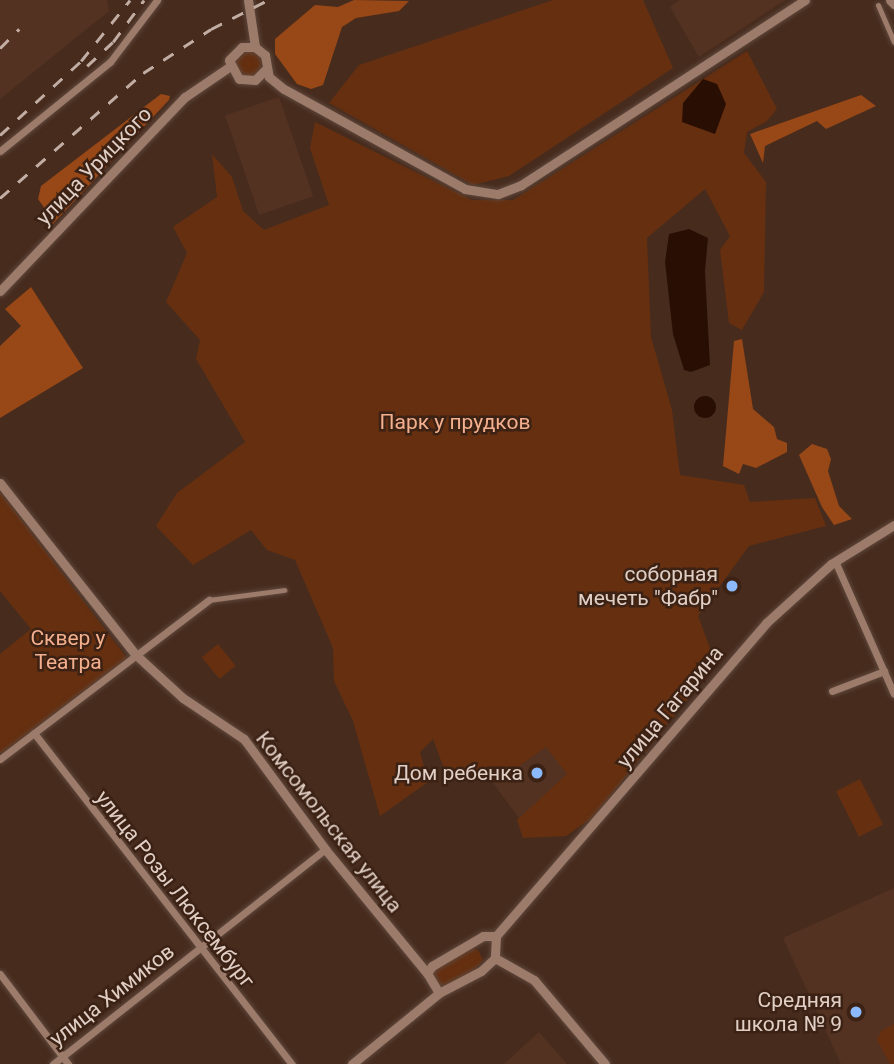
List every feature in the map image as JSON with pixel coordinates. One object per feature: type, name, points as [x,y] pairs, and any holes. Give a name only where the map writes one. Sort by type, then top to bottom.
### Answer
[{"type":"street","points":[[0,151],[110,62],[157,0]]},
{"type":"street","points":[[248,0],[252,43],[265,55],[265,75]]},
{"type":"street","points":[[252,43],[236,50],[231,71],[247,81],[265,75],[465,189],[498,194],[521,185],[805,0]]},
{"type":"street","points":[[890,0],[894,5]]},
{"type":"street","points":[[878,5],[894,42]]},
{"type":"street","name":"улица Урицкого","points":[[0,291],[184,97],[231,71]]},
{"type":"street","name":"Комсомольская улица","points":[[0,483],[136,656],[183,698],[244,738],[325,849],[427,973],[439,993]]},
{"type":"street","name":"улица Гагарина","points":[[496,936],[734,657],[835,561],[894,525]]},
{"type":"street","points":[[835,561],[894,694]]},
{"type":"street","points":[[0,759],[209,600],[284,590]]},
{"type":"street","points":[[832,691],[884,671]]},
{"type":"street","name":"улица Розы Люксембург","points":[[34,733],[198,949],[292,1064]]},
{"type":"street","name":"улица Химиков","points":[[53,1064],[65,1060],[198,949],[325,849]]},
{"type":"street","points":[[352,1064],[439,993],[481,971],[495,958],[496,936],[469,940],[440,958],[427,973]]},
{"type":"street","points":[[495,958],[534,980],[605,1064]]},
{"type":"street","points":[[0,974],[65,1060]]},
{"type":"shaded area","points":[[0,0],[107,0],[109,11],[0,99]]},
{"type":"shaded area","points":[[354,0],[409,1],[399,11],[356,18],[342,27],[323,85],[311,89],[297,84],[275,54],[275,39],[315,5],[338,7]]},
{"type":"shaded area","points":[[680,0],[785,0],[699,57],[670,7]]},
{"type":"shaded area","points":[[703,79],[717,84],[726,104],[715,134],[682,122],[683,103]]},
{"type":"shaded area","points":[[161,94],[170,96],[169,100],[51,226],[50,216],[38,199],[41,186]]},
{"type":"shaded area","points":[[861,95],[876,106],[826,129],[817,121],[765,146],[763,163],[750,134]]},
{"type":"shaded area","points":[[279,97],[313,196],[259,215],[225,116]]},
{"type":"shaded area","points":[[689,229],[708,238],[705,271],[710,365],[691,372],[684,370],[673,334],[665,262],[669,234]]},
{"type":"shaded area","points":[[31,287],[83,368],[0,418],[0,346],[21,326],[5,309]]},
{"type":"shaded area","points":[[742,339],[753,409],[774,427],[777,439],[787,443],[787,452],[756,468],[743,464],[739,474],[723,466],[734,341]]},
{"type":"shaded area","points":[[705,396],[715,403],[716,407],[709,417],[705,418],[695,411],[694,407],[701,397]]},
{"type":"shaded area","points":[[812,444],[827,449],[831,459],[828,471],[839,506],[852,519],[834,525],[822,507],[799,455]]},
{"type":"shaded area","name":"Дом ребенка","points":[[543,712],[596,785],[530,833],[477,760]]},
{"type":"shaded area","name":"Средняя школа № 9","points":[[894,888],[894,1064],[841,1064],[783,938]]},
{"type":"shaded area","points":[[539,1032],[567,1064],[504,1064]]},
{"type":"green space","points":[[553,0],[643,0],[673,68],[509,176],[473,185],[329,103],[359,65]]},
{"type":"green space","points":[[248,50],[257,54],[261,63],[257,72],[248,76],[239,72],[235,63],[239,54]]},
{"type":"green space","name":"Парк у прудков","points":[[747,51],[777,109],[767,121],[747,132],[744,153],[766,182],[764,292],[742,330],[729,323],[720,250],[730,236],[705,189],[647,238],[651,337],[672,410],[680,475],[744,485],[750,502],[815,498],[826,526],[749,546],[698,616],[716,664],[592,818],[566,836],[523,838],[517,820],[567,774],[546,747],[498,781],[471,772],[445,771],[433,739],[420,752],[428,782],[380,816],[353,721],[334,681],[333,648],[295,560],[267,550],[251,530],[193,565],[156,526],[177,493],[245,442],[196,359],[200,340],[166,302],[187,253],[173,227],[217,197],[212,154],[232,177],[243,211],[264,230],[329,205],[310,148],[315,122],[472,200],[513,200]]},
{"type":"green space","name":"Сквер у Театра","points":[[0,492],[127,658],[0,754],[0,654],[31,629],[0,591]]},
{"type":"green space","points":[[218,644],[236,666],[219,679],[202,657]]},
{"type":"green space","points":[[860,779],[883,824],[859,837],[836,791]]},
{"type":"green space","points":[[466,948],[478,950],[483,960],[472,972],[444,986],[438,984],[432,970]]},
{"type":"green space","points":[[894,1024],[894,1064],[890,1064],[877,1040],[881,1031]]},
{"type":"railway","points":[[0,135],[81,61],[130,0]]},
{"type":"railway","points":[[87,66],[113,42],[144,0]]},
{"type":"railway","points":[[0,198],[143,73],[211,29],[268,0]]},
{"type":"railway","points":[[0,48],[19,29]]},
{"type":"place","name":"соборная мечеть \"Фабр\"","points":[[732,586]]},
{"type":"place","name":"Дом ребенка","points":[[537,773]]},
{"type":"place","name":"Средняя школа № 9","points":[[856,1012]]}]
